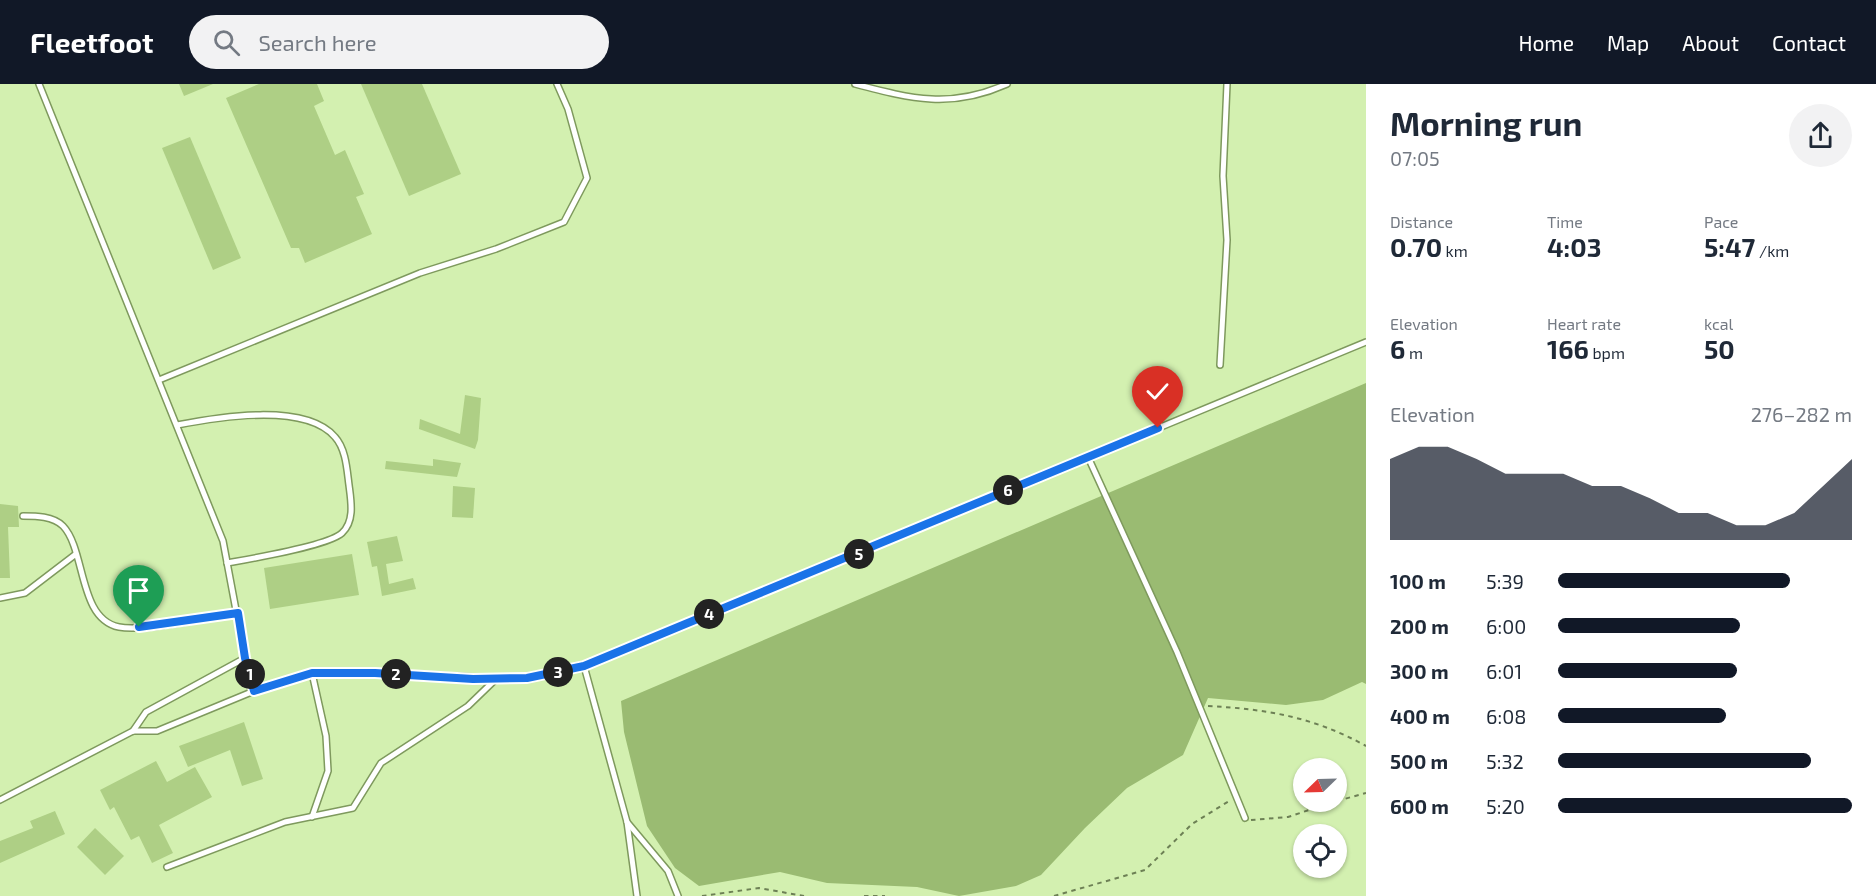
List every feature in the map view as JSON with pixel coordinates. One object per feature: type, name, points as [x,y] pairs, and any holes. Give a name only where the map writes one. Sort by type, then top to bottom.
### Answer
[{"type":"lane","points":[[39,84],[223,541],[245,658],[254,691]]},
{"type":"lane","points":[[159,380],[420,273],[496,249],[564,222],[587,178],[568,110],[557,84]]},
{"type":"lane","points":[[855,84],[909,98],[953,101],[982,95],[1007,84]]},
{"type":"lane","points":[[1220,365],[1227,240],[1223,176],[1227,84]]},
{"type":"lane","points":[[0,800],[133,731],[156,731],[254,691],[312,673],[527,678],[584,666],[1366,342]]},
{"type":"lane","points":[[177,425],[216,417],[277,416],[311,420],[336,438],[346,464],[351,506],[349,523],[341,534],[329,540],[271,556],[227,563]]},
{"type":"lane","points":[[1088,457],[1200,705],[1235,798],[1245,818]]},
{"type":"lane","points":[[23,516],[51,519],[62,525],[70,537],[85,586],[104,621],[118,627],[139,627],[238,613]]},
{"type":"lane","points":[[0,598],[25,593],[76,554]]},
{"type":"lane","points":[[133,731],[146,712],[245,658]]},
{"type":"lane","points":[[584,666],[627,822],[637,896]]},
{"type":"lane","points":[[312,673],[326,736],[328,771],[312,817]]},
{"type":"lane","points":[[167,867],[285,822],[354,808],[381,763],[468,706],[497,678]]},
{"type":"lane","points":[[627,822],[657,855],[668,871],[678,896]]},
{"type":"path","points":[[1200,705],[1292,715],[1321,723],[1366,746]]},
{"type":"path","points":[[1347,798],[1366,793]]},
{"type":"path","points":[[1054,896],[1145,870],[1198,819],[1235,798]]},
{"type":"path","points":[[1245,818],[1252,821],[1288,817],[1303,812]]},
{"type":"path","points":[[702,896],[759,888],[804,896]]},
{"type":"path","points":[[864,896],[885,896]]},
{"type":"green space","points":[[1366,383],[1366,684],[1362,682],[1323,700],[1286,705],[1208,698],[1183,755],[1127,788],[1041,875],[1016,886],[959,896],[917,887],[827,883],[780,872],[699,886],[675,868],[647,826],[624,732],[621,701]]},
{"type":"building","points":[[179,84],[213,84],[184,96]]},
{"type":"building","points":[[259,84],[317,84],[324,101],[314,106],[335,155],[345,150],[364,194],[356,197],[372,234],[305,263],[299,248],[291,248],[226,98]]},
{"type":"building","points":[[361,84],[422,84],[461,174],[409,196]]},
{"type":"building","points":[[190,137],[241,258],[213,270],[162,148]]},
{"type":"building","points":[[465,395],[481,398],[478,440],[475,449],[419,429],[420,419],[460,434]]},
{"type":"building","points":[[433,459],[461,463],[457,477],[385,469],[386,461],[433,466]]},
{"type":"building","points":[[453,486],[475,488],[473,518],[452,517]]},
{"type":"building","points":[[0,504],[18,506],[19,527],[8,527],[10,578],[0,578]]},
{"type":"building","points":[[397,536],[403,561],[386,564],[389,584],[413,578],[416,589],[382,596],[377,566],[372,567],[367,542]]},
{"type":"building","points":[[352,554],[359,595],[270,609],[264,568]]},
{"type":"building","points":[[244,722],[263,779],[242,786],[230,750],[188,767],[179,746]]},
{"type":"building","points":[[156,761],[167,782],[195,767],[212,797],[159,825],[173,853],[152,863],[139,836],[131,840],[114,807],[110,810],[100,790]]},
{"type":"building","points":[[55,811],[65,834],[0,863],[0,841],[33,828],[30,821]]},
{"type":"building","points":[[95,828],[124,856],[105,875],[77,847]]},
{"type":"route","points":[[139,627],[238,613],[245,658],[254,691],[312,673],[375,673],[473,679],[527,678],[554,673],[584,666],[865,552],[928,522],[1158,428]]}]
